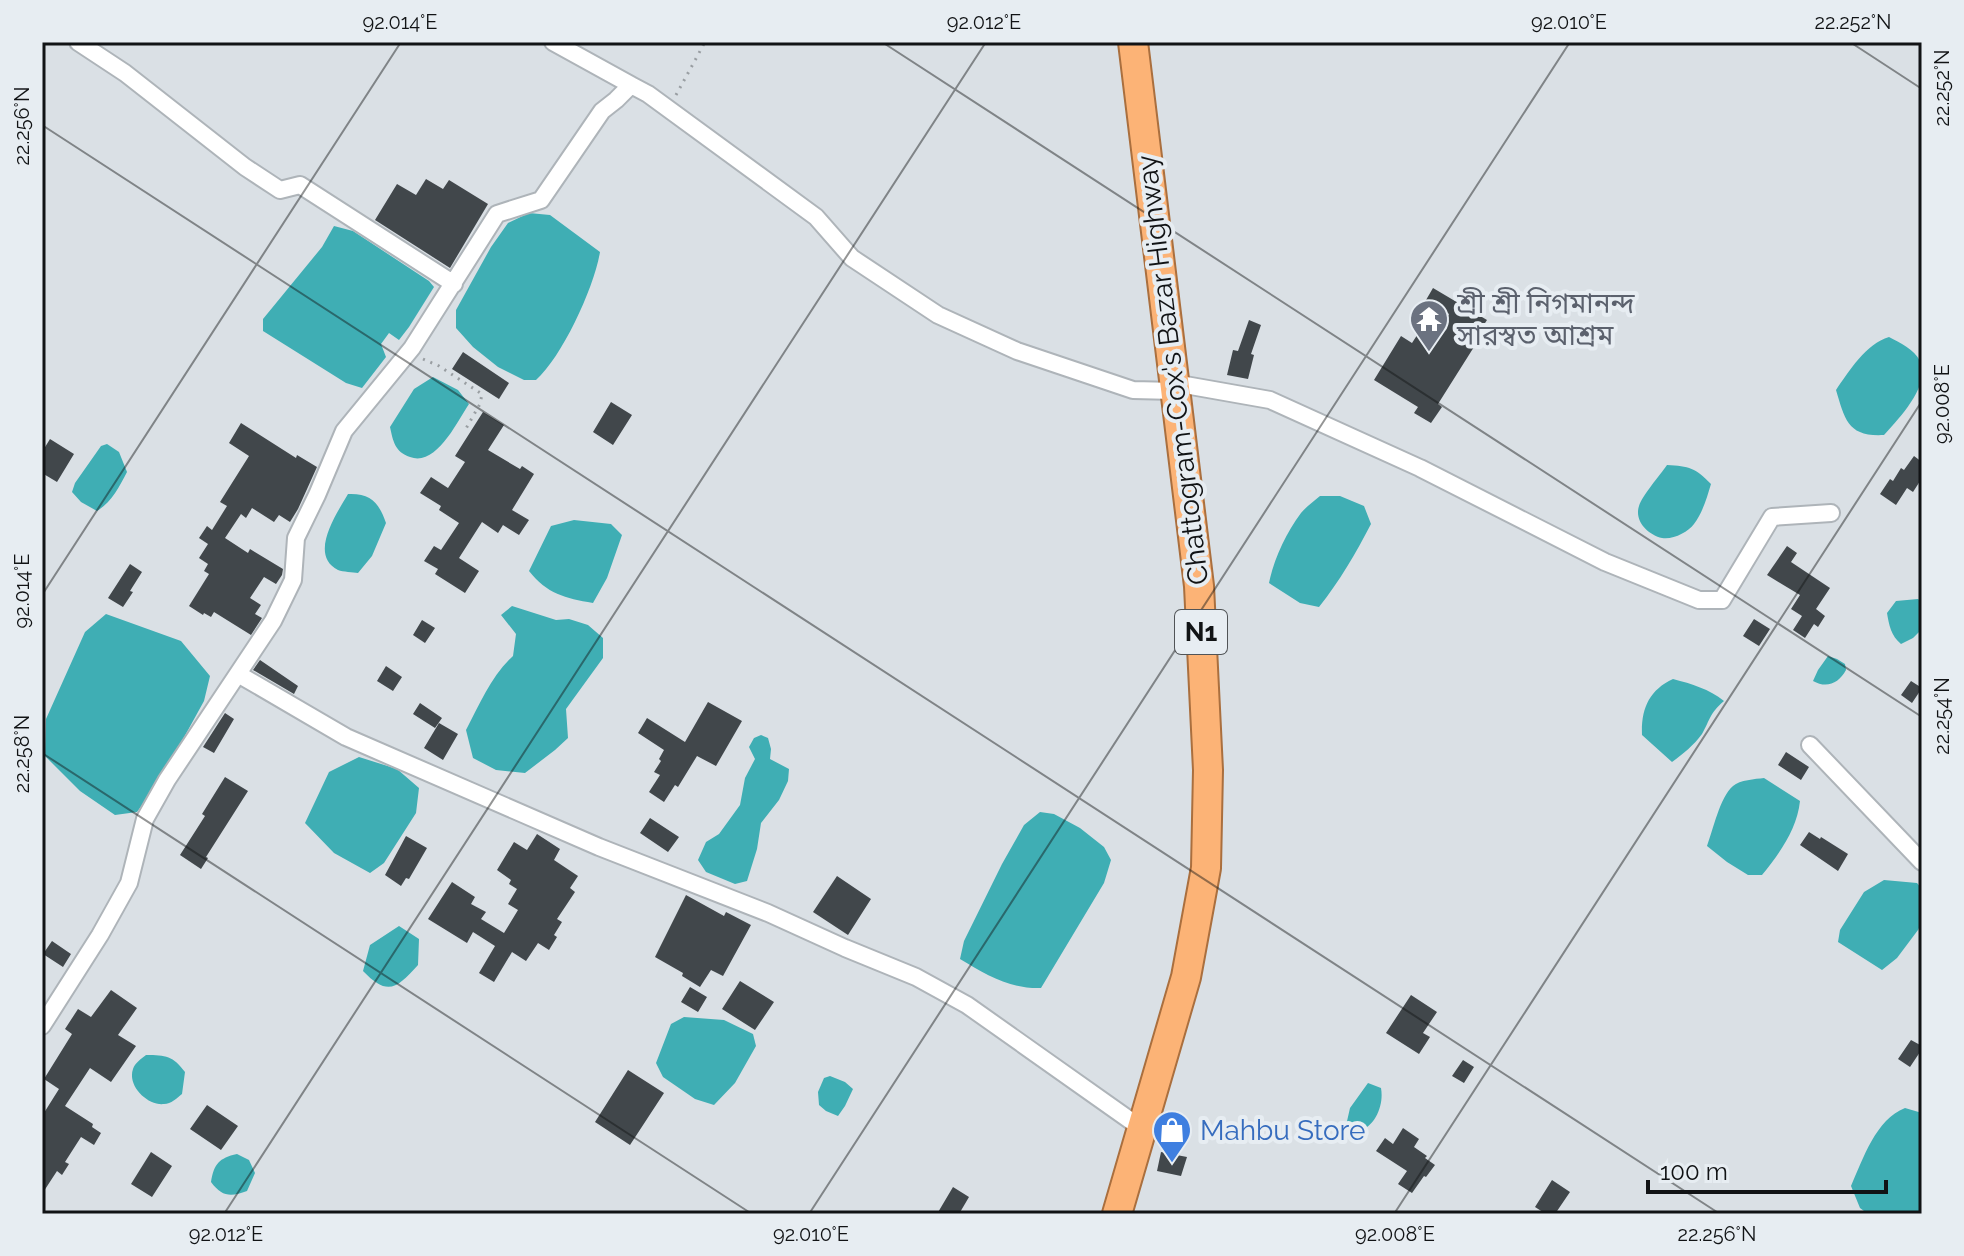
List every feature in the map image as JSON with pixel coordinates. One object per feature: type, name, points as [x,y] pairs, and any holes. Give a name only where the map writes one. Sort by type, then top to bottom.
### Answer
[{"type":"highway","name":"Chattogram-Cox's Bazar Highway","points":[[1117,1214],[1186,977],[1206,868],[1208,770],[1199,586],[1133,42]]},
{"type":"street","points":[[78,42],[125,73],[245,167],[280,190],[300,185],[454,284]]},
{"type":"street","points":[[553,42],[648,94],[816,217],[852,258],[938,315],[1017,351],[1133,390],[1175,387],[1270,400],[1420,468],[1605,562],[1699,600],[1722,600],[1772,517],[1831,513]]},
{"type":"street","points":[[42,1026],[129,883],[145,819],[273,621],[293,580],[296,538],[344,431],[409,352],[497,214],[541,200],[602,111],[631,85]]},
{"type":"street","points":[[238,674],[346,737],[599,847],[768,913],[916,977],[967,1005],[1141,1128]]},
{"type":"street","points":[[1810,745],[1922,862]]},
{"type":"path","points":[[668,109],[705,42]]},
{"type":"path","points":[[409,352],[439,366],[482,394],[480,404],[464,432]]},
{"type":"water","points":[[529,213],[550,215],[600,252],[576,321],[556,355],[536,380],[524,380],[498,367],[456,328],[456,310],[491,247],[508,223]]},
{"type":"water","points":[[334,226],[353,231],[434,287],[399,340],[389,333],[381,344],[386,357],[362,388],[346,383],[263,331],[263,319],[322,247]]},
{"type":"water","points":[[1889,337],[1906,347],[1920,361],[1921,380],[1912,401],[1884,435],[1872,435],[1855,430],[1850,424],[1836,390],[1866,352]]},
{"type":"water","points":[[433,377],[458,390],[469,404],[437,449],[420,458],[410,457],[398,449],[390,427],[414,389]]},
{"type":"water","points":[[107,444],[119,452],[127,472],[111,499],[97,511],[81,502],[72,492],[101,446]]},
{"type":"water","points":[[1667,465],[1692,469],[1711,484],[1694,524],[1671,538],[1647,531],[1640,522],[1638,512],[1644,497]]},
{"type":"water","points":[[348,494],[368,497],[380,510],[386,523],[372,556],[358,573],[338,570],[329,563],[325,554],[328,534]]},
{"type":"water","points":[[1320,496],[1340,496],[1364,506],[1371,524],[1347,567],[1319,607],[1300,603],[1269,583],[1290,529],[1303,511]]},
{"type":"water","points":[[574,520],[611,524],[622,535],[607,578],[593,603],[557,594],[529,571],[551,526]]},
{"type":"water","points":[[1918,599],[1922,602],[1922,629],[1901,644],[1893,634],[1887,613],[1896,601]]},
{"type":"water","points":[[512,606],[556,620],[569,619],[588,625],[603,638],[603,658],[566,709],[568,738],[525,773],[496,770],[473,758],[466,730],[492,681],[513,656],[516,634],[501,615]]},
{"type":"water","points":[[106,614],[181,641],[210,676],[204,701],[160,781],[137,812],[115,815],[80,791],[45,756],[46,719],[85,632]]},
{"type":"water","points":[[1828,656],[1845,664],[1846,670],[1832,683],[1813,681],[1818,670]]},
{"type":"water","points":[[1673,679],[1706,690],[1724,701],[1699,738],[1672,762],[1642,735],[1642,726],[1648,701],[1658,689]]},
{"type":"water","points":[[761,735],[768,738],[770,759],[789,769],[788,781],[779,800],[761,823],[747,881],[735,884],[706,872],[698,860],[706,842],[719,834],[740,805],[745,778],[755,759],[749,747],[754,738]]},
{"type":"water","points":[[359,757],[397,769],[419,788],[416,813],[384,863],[370,873],[334,853],[305,823],[329,772]]},
{"type":"water","points":[[1764,778],[1800,801],[1791,831],[1775,858],[1762,875],[1748,875],[1707,846],[1728,791],[1740,782]]},
{"type":"water","points":[[1040,812],[1054,814],[1080,828],[1104,847],[1111,860],[1104,883],[1041,988],[1030,988],[989,975],[960,959],[964,941],[1002,864],[1024,825]]},
{"type":"water","points":[[1884,880],[1917,883],[1922,889],[1922,922],[1897,958],[1882,970],[1838,942],[1840,930],[1864,892]]},
{"type":"water","points":[[399,926],[419,939],[418,965],[398,984],[386,987],[363,971],[370,945]]},
{"type":"water","points":[[684,1017],[724,1020],[753,1034],[756,1046],[735,1083],[714,1105],[695,1099],[663,1077],[656,1063],[671,1024]]},
{"type":"water","points":[[146,1055],[168,1058],[185,1072],[182,1094],[171,1102],[152,1102],[136,1088],[133,1069]]},
{"type":"water","points":[[830,1076],[853,1089],[838,1116],[819,1105],[818,1092],[824,1078]]},
{"type":"water","points":[[1368,1083],[1381,1088],[1378,1114],[1365,1128],[1345,1130],[1350,1108]]},
{"type":"water","points":[[1905,1108],[1922,1113],[1922,1213],[1868,1214],[1860,1208],[1851,1186],[1878,1130],[1895,1113]]},
{"type":"water","points":[[237,1154],[249,1160],[255,1173],[247,1191],[227,1194],[211,1182],[212,1176],[218,1163]]},
{"type":"building","points":[[426,179],[443,189],[449,180],[488,204],[450,268],[375,220],[397,184],[416,195]]},
{"type":"building","points":[[1433,288],[1487,320],[1476,337],[1479,339],[1438,404],[1442,407],[1431,423],[1414,413],[1418,407],[1374,380],[1401,336],[1412,343],[1423,326],[1436,335],[1449,314],[1426,300]]},
{"type":"building","points":[[1249,320],[1261,325],[1251,354],[1254,355],[1248,379],[1227,375],[1233,350],[1238,351]]},
{"type":"building","points":[[463,352],[509,383],[499,399],[452,369]]},
{"type":"building","points":[[611,402],[632,415],[613,445],[593,432]]},
{"type":"building","points":[[483,412],[504,425],[488,450],[534,474],[512,510],[529,520],[519,535],[503,525],[498,533],[482,522],[459,558],[479,571],[465,593],[435,574],[438,569],[424,561],[434,546],[441,550],[459,523],[439,510],[441,506],[420,493],[431,477],[448,488],[465,462],[455,456]]},
{"type":"building","points":[[241,423],[296,458],[297,455],[317,467],[290,522],[279,515],[274,522],[252,508],[246,518],[241,514],[225,538],[283,569],[276,584],[264,577],[250,598],[261,605],[255,614],[262,618],[251,635],[214,612],[211,617],[189,606],[209,574],[204,571],[208,564],[199,558],[208,544],[199,538],[207,526],[212,530],[227,506],[220,502],[249,456],[229,443]]},
{"type":"building","points":[[50,439],[74,454],[57,482],[42,473],[42,452]]},
{"type":"building","points":[[1914,456],[1922,462],[1922,478],[1913,492],[1907,488],[1896,505],[1880,494],[1890,479],[1893,481]]},
{"type":"building","points":[[1787,546],[1797,553],[1791,562],[1830,588],[1816,609],[1825,616],[1818,627],[1814,624],[1805,638],[1793,630],[1802,616],[1791,609],[1800,595],[1767,575]]},
{"type":"building","points":[[130,564],[142,572],[123,607],[108,598]]},
{"type":"building","points":[[1754,619],[1770,629],[1759,646],[1743,636]]},
{"type":"building","points":[[422,620],[435,628],[425,643],[413,635]]},
{"type":"building","points":[[260,660],[298,686],[294,694],[253,670]]},
{"type":"building","points":[[386,666],[402,677],[393,691],[377,681]]},
{"type":"building","points":[[1911,681],[1922,688],[1912,703],[1901,695]]},
{"type":"building","points":[[708,702],[742,721],[716,766],[697,756],[678,787],[675,785],[664,802],[649,792],[660,775],[654,772],[664,750],[638,733],[647,718],[685,742]]},
{"type":"building","points":[[420,703],[442,718],[435,728],[413,714]]},
{"type":"building","points":[[225,713],[234,719],[214,753],[203,747]]},
{"type":"building","points":[[439,723],[458,734],[443,760],[424,748]]},
{"type":"building","points":[[1786,752],[1809,767],[1801,780],[1778,765]]},
{"type":"building","points":[[225,777],[248,791],[201,869],[180,855]]},
{"type":"building","points":[[650,818],[679,837],[668,852],[640,833]]},
{"type":"building","points":[[1809,832],[1848,854],[1838,871],[1800,845]]},
{"type":"building","points":[[537,834],[560,849],[554,860],[578,876],[570,888],[575,892],[557,919],[562,922],[549,950],[538,943],[526,961],[512,952],[494,982],[479,973],[495,946],[473,932],[467,943],[428,919],[452,882],[475,897],[471,904],[486,912],[481,919],[504,933],[518,910],[508,904],[517,889],[497,870],[514,842],[527,850]]},
{"type":"building","points":[[406,836],[427,848],[409,879],[406,878],[401,886],[385,875]]},
{"type":"building","points":[[837,876],[871,899],[848,935],[813,912]]},
{"type":"building","points":[[686,895],[724,916],[726,912],[751,925],[723,976],[711,970],[700,987],[655,957]]},
{"type":"building","points":[[52,941],[71,954],[63,967],[43,954]]},
{"type":"building","points":[[740,981],[774,1002],[755,1030],[722,1009]]},
{"type":"building","points":[[690,987],[707,997],[698,1012],[681,1002]]},
{"type":"building","points":[[111,990],[137,1008],[118,1035],[136,1046],[111,1082],[90,1068],[65,1106],[93,1124],[92,1127],[101,1133],[94,1145],[81,1137],[65,1162],[69,1164],[62,1175],[57,1171],[42,1194],[42,1116],[59,1089],[44,1079],[72,1034],[65,1029],[78,1009],[91,1017]]},
{"type":"building","points":[[1411,995],[1437,1012],[1423,1033],[1430,1037],[1419,1054],[1386,1033]]},
{"type":"building","points":[[1911,1040],[1922,1049],[1910,1067],[1898,1059]]},
{"type":"building","points":[[1463,1060],[1474,1067],[1464,1083],[1452,1076]]},
{"type":"building","points":[[628,1070],[664,1093],[630,1145],[595,1122]]},
{"type":"building","points":[[207,1105],[238,1126],[221,1150],[190,1129]]},
{"type":"building","points":[[1403,1128],[1419,1139],[1414,1147],[1435,1165],[1412,1193],[1398,1184],[1407,1171],[1376,1151],[1385,1138],[1393,1144]]},
{"type":"building","points":[[151,1152],[172,1166],[152,1197],[131,1184]]},
{"type":"building","name":"Mahbu Store","points":[[1161,1152],[1187,1157],[1181,1176],[1157,1171]]},
{"type":"building","points":[[1552,1180],[1570,1192],[1555,1214],[1546,1214],[1535,1207]]},
{"type":"building","points":[[953,1187],[969,1197],[959,1214],[937,1214]]},
{"type":"place","name":"শ্রী শ্রী নিগমানন্দ সারস্বত আশ্রম","points":[[1429,353]]},
{"type":"place","name":"Mahbu Store","points":[[1172,1164]]}]
